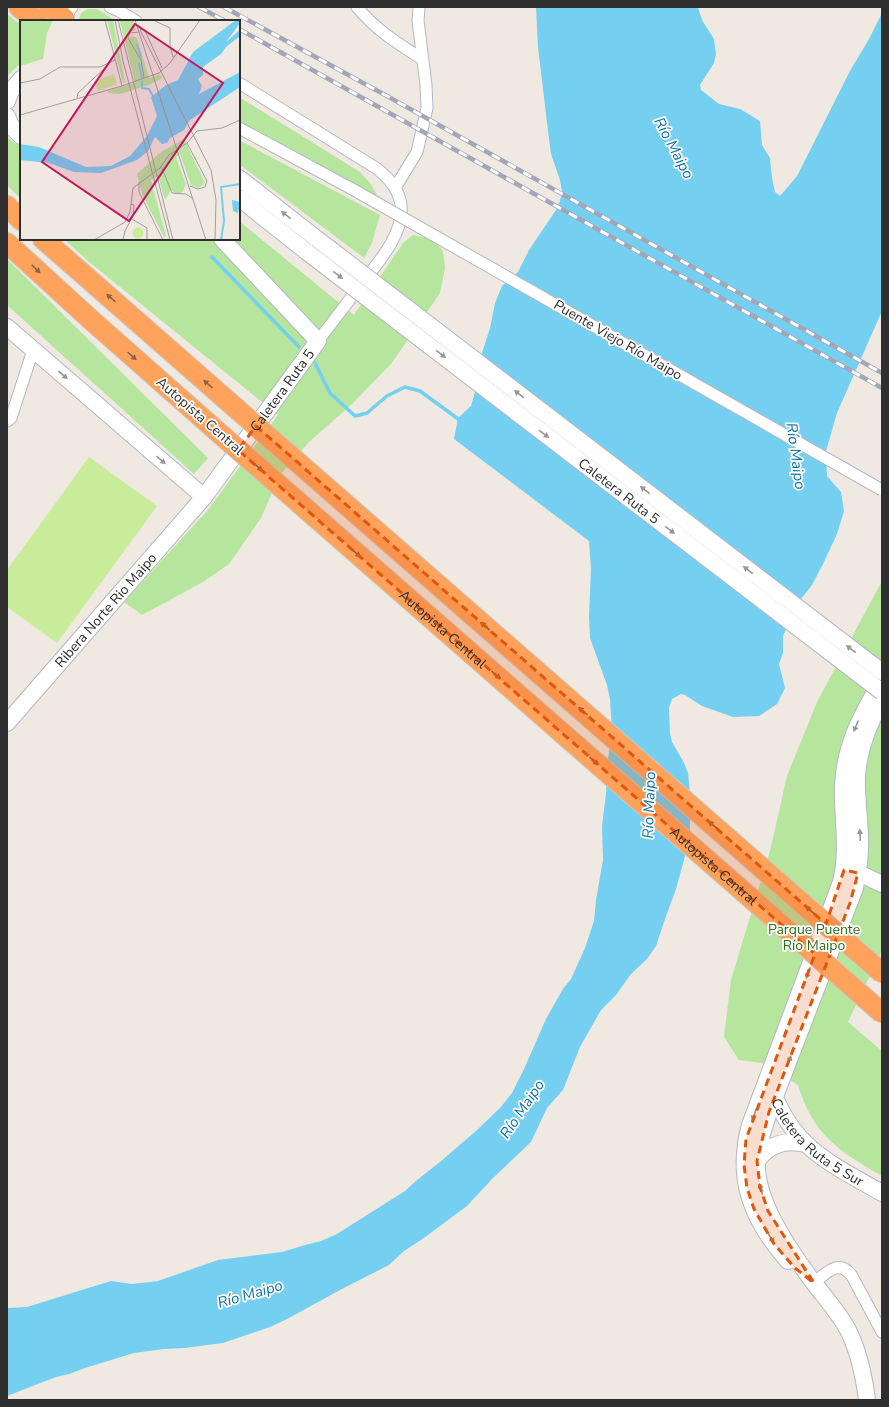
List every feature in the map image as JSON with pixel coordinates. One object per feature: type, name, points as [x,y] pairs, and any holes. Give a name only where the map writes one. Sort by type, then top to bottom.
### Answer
[{"type":"highway","points":[[19,7],[36,20]]},
{"type":"highway","points":[[7,206],[20,219]]},
{"type":"highway","points":[[44,240],[882,973]]},
{"type":"highway","name":"Autopista Central","points":[[7,243],[218,432],[882,1013]]},
{"type":"main road","points":[[7,101],[11,91],[20,80]]},
{"type":"main road","points":[[7,116],[11,126],[20,135]]},
{"type":"main road","name":"Caletera Ruta 5","points":[[240,179],[882,672]]},
{"type":"main road","name":"Caletera Ruta 5","points":[[240,199],[307,252],[882,692]]},
{"type":"main road","name":"Caletera Ruta 5","points":[[204,497],[318,341],[223,240]]},
{"type":"main road","points":[[7,326],[204,497]]},
{"type":"main road","name":"Ribera Norte Rio Maipo","points":[[7,723],[204,497]]},
{"type":"main road","points":[[866,1400],[862,1373],[854,1343],[841,1318],[814,1283],[768,1211],[760,1187],[757,1161],[764,1127],[850,903],[851,872],[846,852],[843,783],[848,752],[860,717],[882,680]]},
{"type":"main road","points":[[814,1283],[795,1268],[774,1244],[754,1209],[746,1188],[744,1165],[746,1139],[837,896],[851,872],[860,848],[857,789],[859,760],[867,732],[882,701]]},
{"type":"main road","points":[[851,872],[882,884]]},
{"type":"main road","name":"Caletera Ruta 5 Sur","points":[[768,1079],[775,1097],[789,1124],[806,1144],[814,1152],[833,1165],[882,1193]]},
{"type":"main road","points":[[757,1161],[766,1151],[778,1144],[792,1142],[806,1144]]},
{"type":"street","points":[[110,7],[134,20]]},
{"type":"street","points":[[357,7],[386,36],[422,59]]},
{"type":"street","points":[[240,84],[376,168],[395,188],[418,152],[427,108],[418,21],[419,7]]},
{"type":"street","name":"Puente Viejo Río Maipo","points":[[240,129],[354,190],[882,490]]},
{"type":"street","name":"Caletera Ruta 5","points":[[318,341],[382,258],[392,241],[400,222],[401,213],[401,204],[395,188]]},
{"type":"street","points":[[7,431],[9,420],[33,350]]},
{"type":"street","points":[[814,1283],[833,1268],[846,1269],[852,1276],[882,1332]]},
{"type":"highlighted area","points":[[256,426],[826,924],[844,870],[858,873],[850,903],[769,1112],[757,1161],[760,1187],[768,1211],[814,1283],[795,1268],[774,1244],[754,1209],[747,1188],[744,1165],[746,1139],[815,954],[238,450]]},
{"type":"green space","points":[[88,9],[97,9],[114,20],[80,20],[81,13]]},
{"type":"green space","points":[[7,14],[20,24],[20,64],[7,76]]},
{"type":"green space","points":[[240,98],[360,172],[371,184],[378,197],[240,123]]},
{"type":"green space","points":[[7,137],[16,144],[20,139],[20,198],[7,185]]},
{"type":"green space","points":[[240,141],[380,215],[372,243],[364,258],[240,165]]},
{"type":"green space","points":[[240,222],[354,315],[403,243],[413,235],[432,239],[443,251],[445,268],[440,293],[391,364],[351,405],[309,442],[280,475],[261,518],[229,564],[203,582],[142,615],[124,602],[208,510],[278,415],[88,261],[65,240],[240,240]]},
{"type":"green space","points":[[7,259],[208,458],[194,474],[7,305]]},
{"type":"green space","points":[[89,457],[157,506],[57,643],[7,607],[7,570]]},
{"type":"green space","name":"Parque Puente Río Maipo","points":[[882,581],[882,953],[881,952],[848,1022],[882,1051],[882,1176],[840,1149],[830,1140],[811,1117],[798,1085],[762,1063],[739,1060],[724,1037],[731,980],[770,851],[787,776],[817,702]]},
{"type":"water","name":"Río Maipo","points":[[536,7],[698,7],[702,20],[714,39],[716,54],[714,63],[700,85],[701,90],[719,104],[740,109],[760,121],[762,145],[770,158],[775,192],[780,196],[797,176],[850,71],[882,13],[882,311],[837,413],[826,451],[827,476],[841,492],[844,511],[837,534],[823,564],[812,585],[797,604],[783,636],[783,653],[779,664],[785,688],[777,704],[759,716],[733,717],[702,706],[681,694],[672,699],[669,708],[670,733],[672,742],[688,773],[690,792],[690,831],[688,845],[676,889],[656,946],[647,959],[631,974],[616,995],[601,1010],[580,1047],[563,1090],[547,1108],[531,1142],[493,1178],[467,1206],[404,1251],[389,1265],[270,1327],[223,1343],[134,1353],[56,1377],[7,1396],[7,1308],[27,1307],[111,1281],[132,1284],[158,1281],[218,1260],[282,1252],[321,1241],[337,1234],[405,1191],[477,1130],[501,1107],[512,1093],[546,1019],[563,989],[571,979],[585,948],[594,921],[603,860],[602,826],[612,729],[610,699],[607,685],[590,638],[589,617],[591,569],[589,541],[454,439],[458,418],[471,406],[478,381],[482,353],[490,328],[495,303],[502,286],[518,272],[529,250],[556,210],[562,191],[560,180],[551,154],[538,47]]},
{"type":"waterway","points":[[212,257],[299,347]]},
{"type":"waterway","points":[[315,363],[330,393],[355,416],[367,413],[387,396],[405,387],[420,391],[461,421]]},
{"type":"railway","points":[[199,7],[223,20]]},
{"type":"railway","points":[[224,7],[387,96],[882,373]]},
{"type":"railway","points":[[240,30],[882,388]]}]
